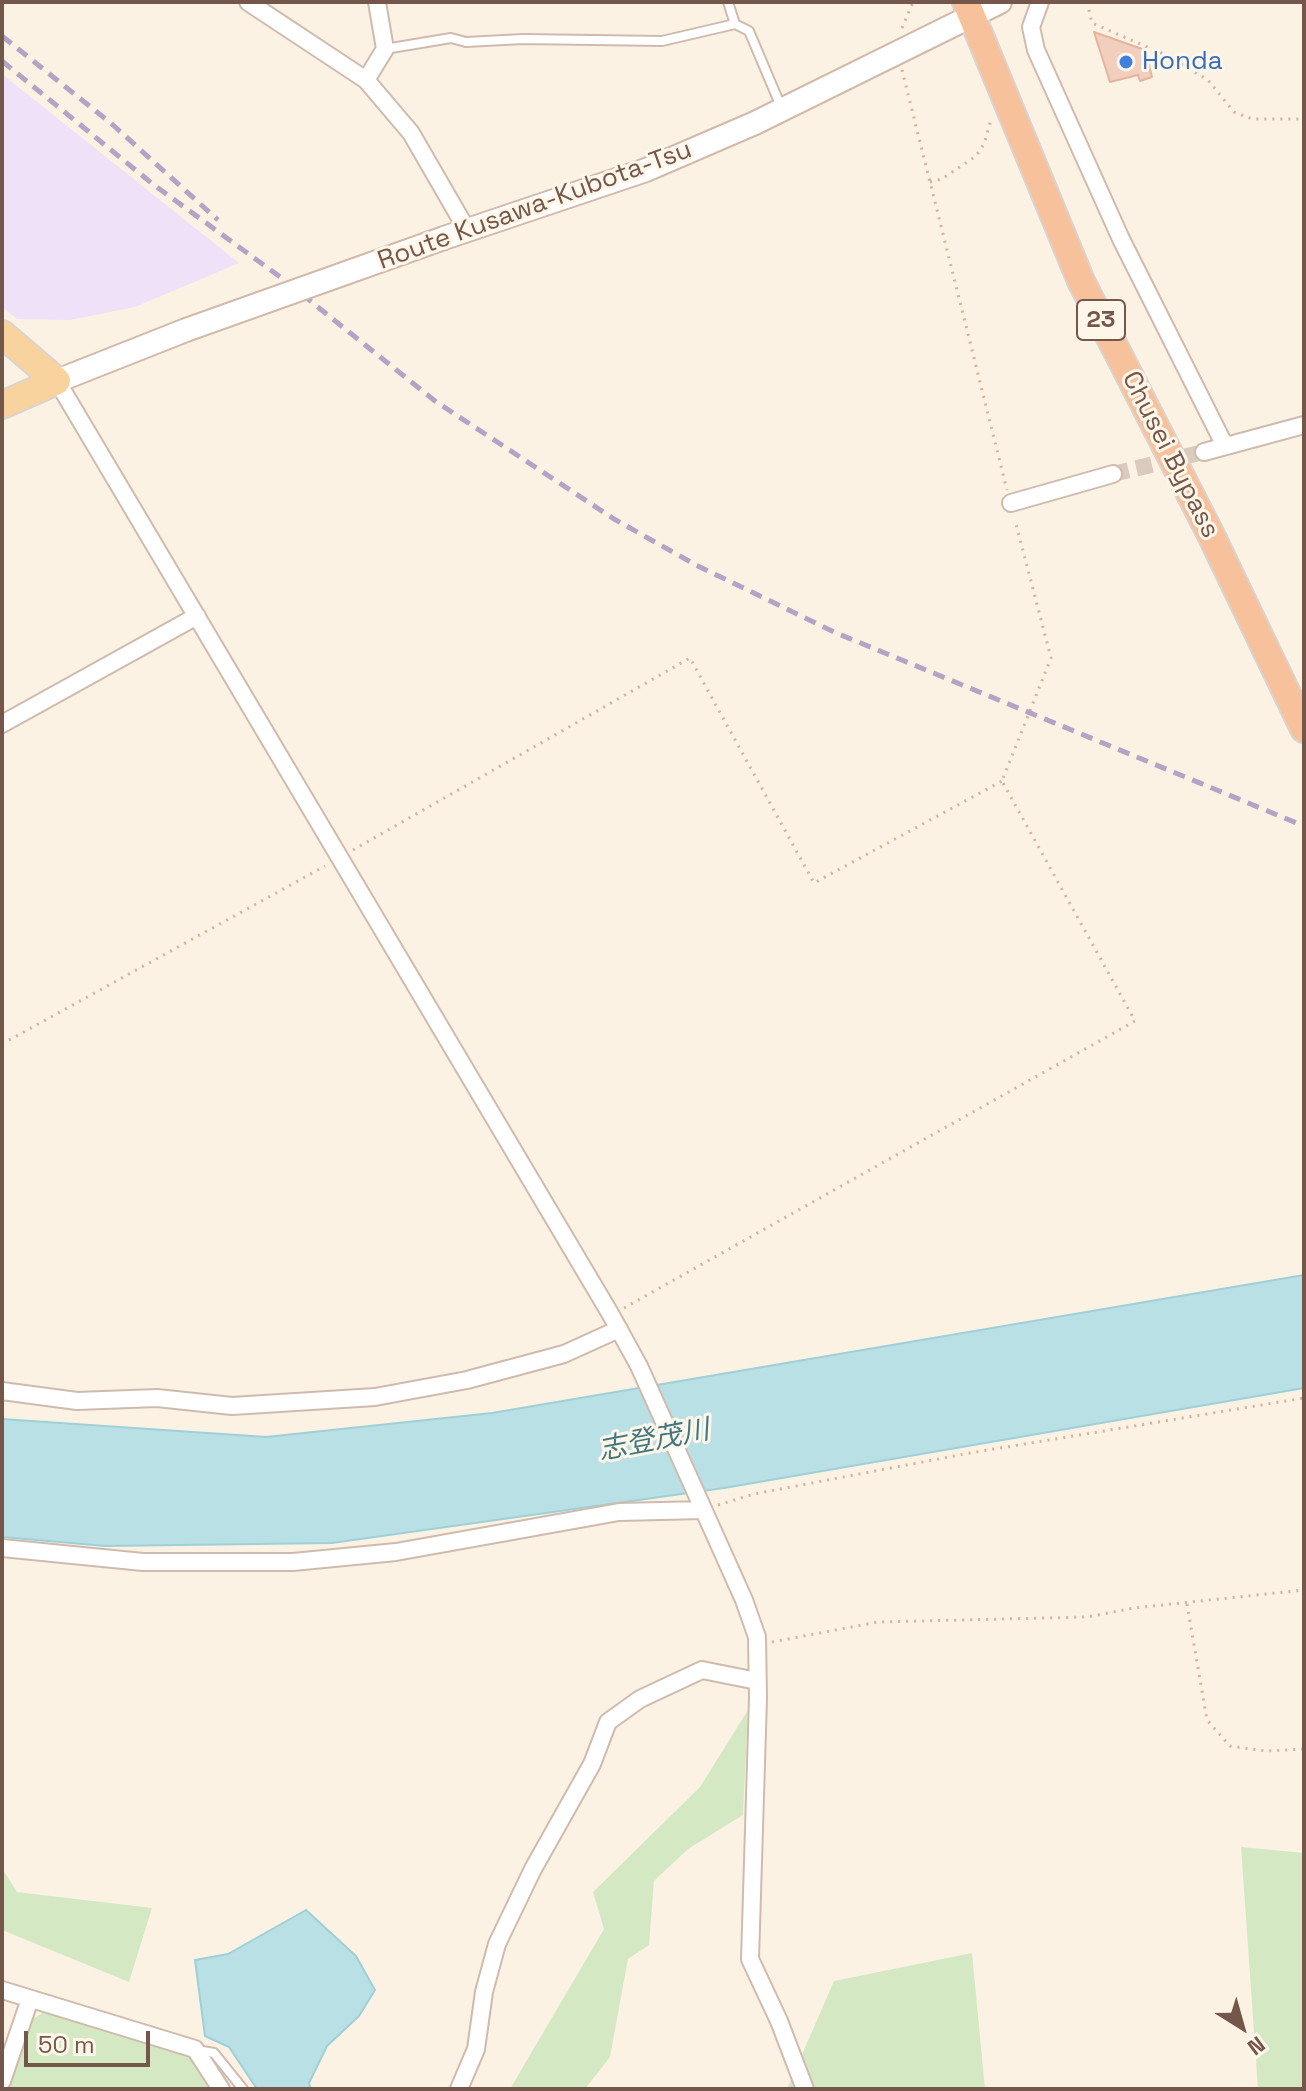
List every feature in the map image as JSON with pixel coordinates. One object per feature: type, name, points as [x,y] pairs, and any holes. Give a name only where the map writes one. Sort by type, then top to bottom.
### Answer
[{"type":"highway","name":"Chusei Bypass","points":[[969,10],[1081,281],[1257,628],[1304,729]]},
{"type":"main road","name":"Route Kusawa-Kubota-Tsu","points":[[57,381],[186,330],[646,170],[783,110],[897,52],[969,10],[1000,2]]},
{"type":"main road","points":[[2,334],[57,381],[2,405]]},
{"type":"street","points":[[248,2],[366,80],[427,157],[467,230]]},
{"type":"street","points":[[366,80],[385,49],[377,2]]},
{"type":"street","points":[[1040,2],[1031,27],[1036,50],[1121,239],[1225,446]]},
{"type":"street","points":[[57,381],[615,1322],[639,1366],[744,1600],[757,1637],[750,1959],[779,2021],[805,2089]]},
{"type":"street","points":[[1204,452],[1304,425]]},
{"type":"street","points":[[1011,503],[1113,474]]},
{"type":"street","points":[[2,724],[197,616]]},
{"type":"street","points":[[2,1391],[77,1401],[157,1398],[232,1406],[375,1397],[467,1380],[564,1354],[615,1322]]},
{"type":"street","points":[[2,1548],[143,1562],[293,1562],[434,1547],[619,1512],[701,1506]]},
{"type":"street","points":[[459,2089],[476,2049],[484,1992],[497,1944],[533,1869],[592,1764],[608,1722],[640,1699],[702,1670],[757,1681]]},
{"type":"street","points":[[2,1990],[195,2049],[221,2089]]},
{"type":"street","points":[[2,2081],[30,1999]]},
{"type":"lane","points":[[728,2],[735,24]]},
{"type":"lane","points":[[385,49],[451,38],[466,42],[523,39],[662,41],[735,24],[749,31],[783,110]]},
{"type":"lane","points":[[195,2049],[214,2053],[243,2089]]},
{"type":"path","points":[[1087,2],[1092,23],[1168,56],[1208,80],[1234,112],[1252,119],[1304,119]]},
{"type":"path","points":[[2,1044],[340,858],[690,658],[814,883],[1002,781],[1051,658],[897,52]]},
{"type":"path","points":[[930,182],[942,179],[980,150],[994,109],[997,83]]},
{"type":"path","points":[[615,1322],[1135,1021],[1002,781]]},
{"type":"path","points":[[701,1506],[970,1453],[1304,1398]]},
{"type":"path","points":[[756,1645],[878,1622],[1087,1617],[1134,1608],[1304,1590]]},
{"type":"path","points":[[1187,1604],[1207,1720],[1230,1746],[1266,1751],[1304,1749]]},
{"type":"shaded area","points":[[2,74],[239,263],[135,307],[70,320],[17,319],[2,307]]},
{"type":"green space","points":[[748,1710],[743,1815],[688,1849],[654,1881],[649,1945],[628,1959],[610,2057],[585,2089],[510,2089],[604,1929],[593,1892],[700,1787]]},
{"type":"green space","points":[[1241,1847],[1304,1853],[1304,2089],[1258,2089]]},
{"type":"green space","points":[[2,1868],[17,1892],[152,1908],[129,1982],[2,1930]]},
{"type":"green space","points":[[972,1953],[985,2089],[787,2089],[834,1981]]},
{"type":"green space","points":[[44,2012],[185,2055],[196,2063],[212,2089],[7,2089],[31,2020]]},
{"type":"water","name":"志登茂川","points":[[1304,1275],[1304,1388],[724,1488],[332,1543],[105,1546],[2,1537],[2,1419],[266,1437],[492,1413]]},
{"type":"water","points":[[306,1910],[356,1956],[375,1990],[359,2016],[327,2046],[309,2083],[311,2089],[257,2089],[229,2047],[205,2036],[195,1960],[228,1954]]},
{"type":"building","name":"Honda","points":[[1094,32],[1145,50],[1152,77],[1140,81],[1138,75],[1110,82]]},
{"type":"tunnel","points":[[1113,474],[1204,452]]},
{"type":"railway","points":[[2,36],[113,125],[218,220]]},
{"type":"railway","points":[[2,61],[154,185],[283,279],[435,401],[614,519],[696,565],[834,632],[1304,826]]},
{"type":"place","name":"Honda","points":[[1126,62]]}]
